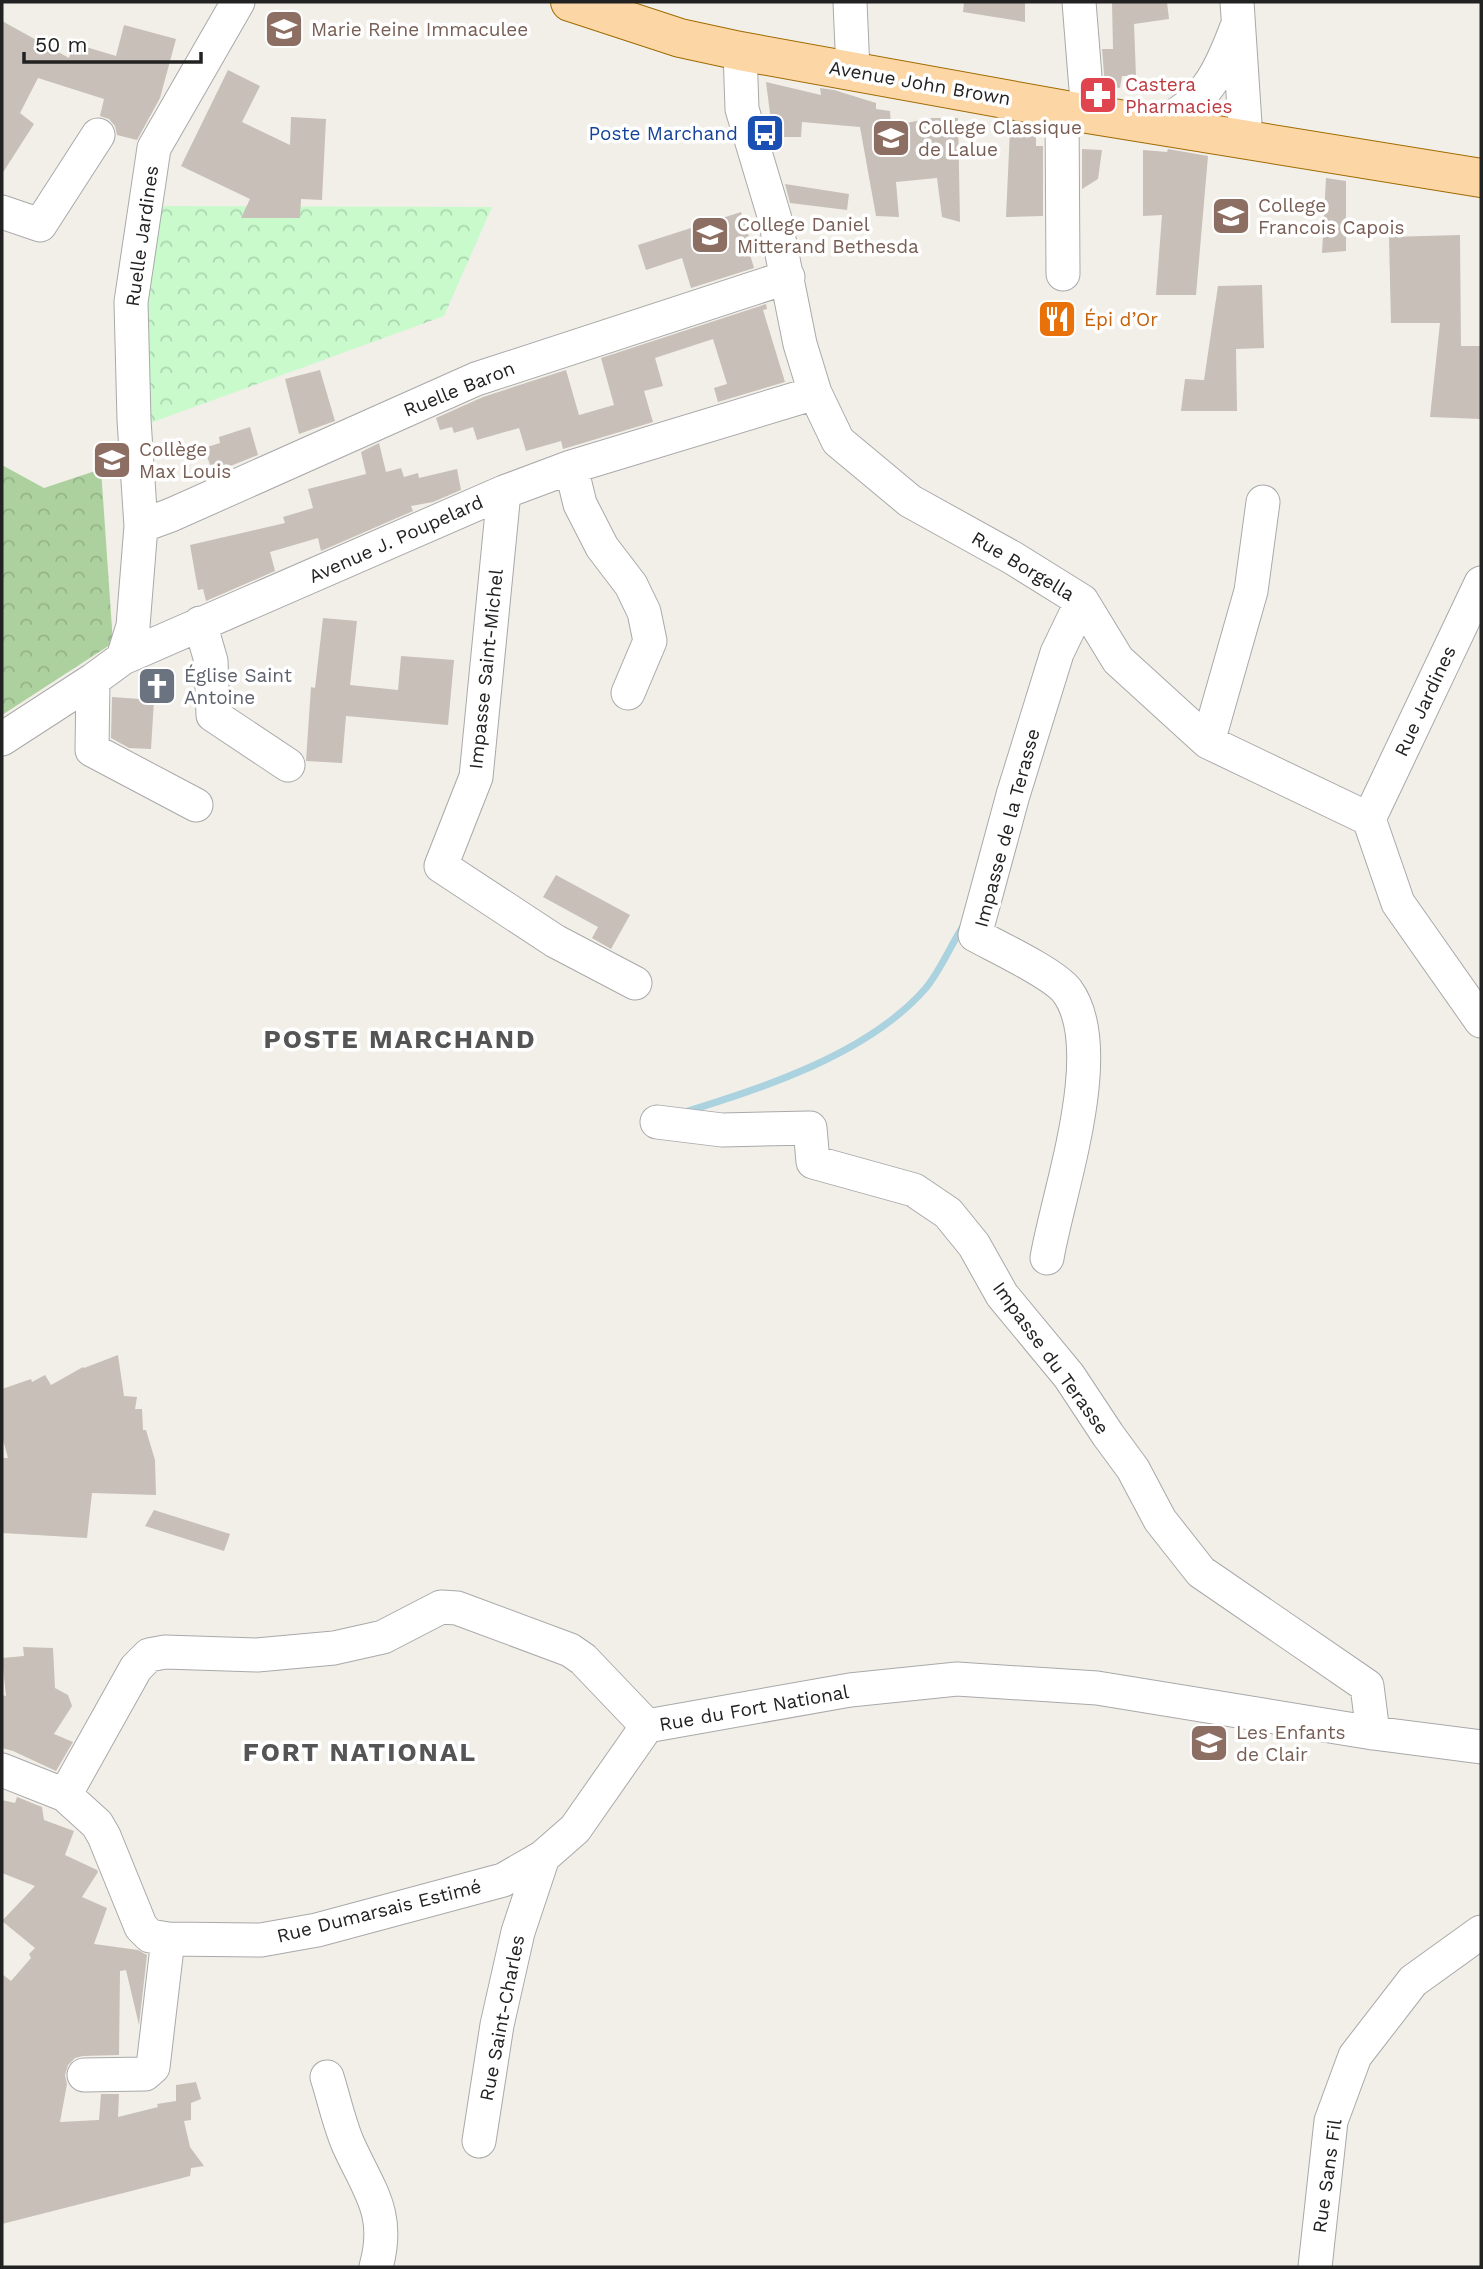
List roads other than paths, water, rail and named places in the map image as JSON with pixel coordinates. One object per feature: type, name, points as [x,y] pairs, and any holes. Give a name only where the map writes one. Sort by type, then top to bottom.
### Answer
[{"type":"main road","name":"Avenue John Brown","points":[[570,2],[680,38],[740,51],[1075,112],[1481,178]]},
{"type":"street","name":"Ruelle Jardines","points":[[123,658],[133,626],[141,526],[134,420],[131,302],[154,148],[238,2]]},
{"type":"street","points":[[850,2],[853,71]]},
{"type":"street","points":[[1063,274],[1075,112],[1079,2]]},
{"type":"street","points":[[1158,125],[1187,109],[1208,87],[1220,68],[1238,12]]},
{"type":"street","points":[[1238,12],[1245,139]]},
{"type":"street","name":"Rue Borgella","points":[[740,51],[742,109],[775,219],[800,344],[815,393],[838,441],[910,501],[1013,558],[1082,601],[1118,660],[1208,742],[1369,819]]},
{"type":"street","points":[[2,212],[40,225],[98,135]]},
{"type":"street","name":"Ruelle Baron","points":[[141,526],[476,379],[788,277]]},
{"type":"street","name":"Avenue J. Poupelard","points":[[2,739],[123,658],[505,492],[571,467],[815,393]]},
{"type":"street","points":[[571,467],[580,504],[602,547],[631,585],[644,612],[650,641],[628,693]]},
{"type":"street","name":"Impasse Saint-Michel","points":[[505,492],[476,777],[441,866],[555,941],[635,983]]},
{"type":"street","points":[[1208,742],[1251,591],[1263,502]]},
{"type":"street","name":"Rue Jardines","points":[[1369,819],[1481,583]]},
{"type":"street","name":"Impasse de la Terasse","points":[[1047,1258],[1081,1108],[1083,1055],[1079,1012],[1066,989],[1038,969],[975,935],[1013,795],[1057,653],[1082,601]]},
{"type":"street","points":[[200,623],[211,661],[213,715],[288,765]]},
{"type":"street","points":[[93,680],[92,750],[196,805]]},
{"type":"street","points":[[1369,819],[1398,903],[1481,1021]]},
{"type":"street","name":"Impasse du Terasse","points":[[657,1122],[722,1130],[810,1128],[813,1162],[914,1189],[948,1213],[974,1245],[1002,1294],[1069,1376],[1133,1469],[1160,1520],[1201,1572],[1367,1686],[1373,1733]]},
{"type":"street","name":"Rue du Fort National","points":[[65,1795],[136,1668],[149,1655],[164,1652],[257,1655],[334,1648],[383,1637],[441,1607],[457,1608],[570,1650],[583,1659],[647,1726],[850,1690],[957,1679],[1097,1688],[1373,1733],[1481,1747]]},
{"type":"street","name":"Rue Dumarsais Estimé","points":[[2,1770],[65,1795],[97,1824],[141,1927],[150,1936],[168,1939],[261,1940],[317,1930],[503,1880],[543,1857],[575,1829],[647,1726]]},
{"type":"street","name":"Rue Saint-Charles","points":[[480,2141],[497,2025],[519,1932],[543,1857]]},
{"type":"street","name":"Rue Sans Fil","points":[[1315,2267],[1331,2121],[1356,2056],[1413,1981],[1481,1932]]},
{"type":"street","points":[[84,2076],[145,2074],[153,2067],[168,1939]]},
{"type":"street","points":[[327,2077],[348,2143],[370,2186],[382,2226],[381,2250],[376,2267]]},
{"type":"waterway","points":[[685,1112],[814,1066],[875,1032],[902,1012],[925,989],[964,925]]},
{"type":"place","name":"Marie Reine Immaculee","points":[[284,29]]},
{"type":"place","name":"Castera Pharmacies","points":[[1098,95]]},
{"type":"place","name":"Poste Marchand","points":[[765,133]]},
{"type":"place","name":"College Classique de Lalue","points":[[891,138]]},
{"type":"place","name":"College Francois Capois","points":[[1231,216]]},
{"type":"place","name":"College Daniel Mitterand Bethesda","points":[[710,235]]},
{"type":"place","name":"Épi d’Or","points":[[1057,319]]},
{"type":"place","name":"Collège Max Louis","points":[[112,460]]},
{"type":"place","name":"Église Saint Antoine","points":[[157,686]]},
{"type":"place","name":"Les Enfants de Clair","points":[[1209,1743]]},
{"type":"district","name":"POSTE MARCHAND","points":[[400,1039]]},
{"type":"district","name":"FORT NATIONAL","points":[[360,1752]]}]
